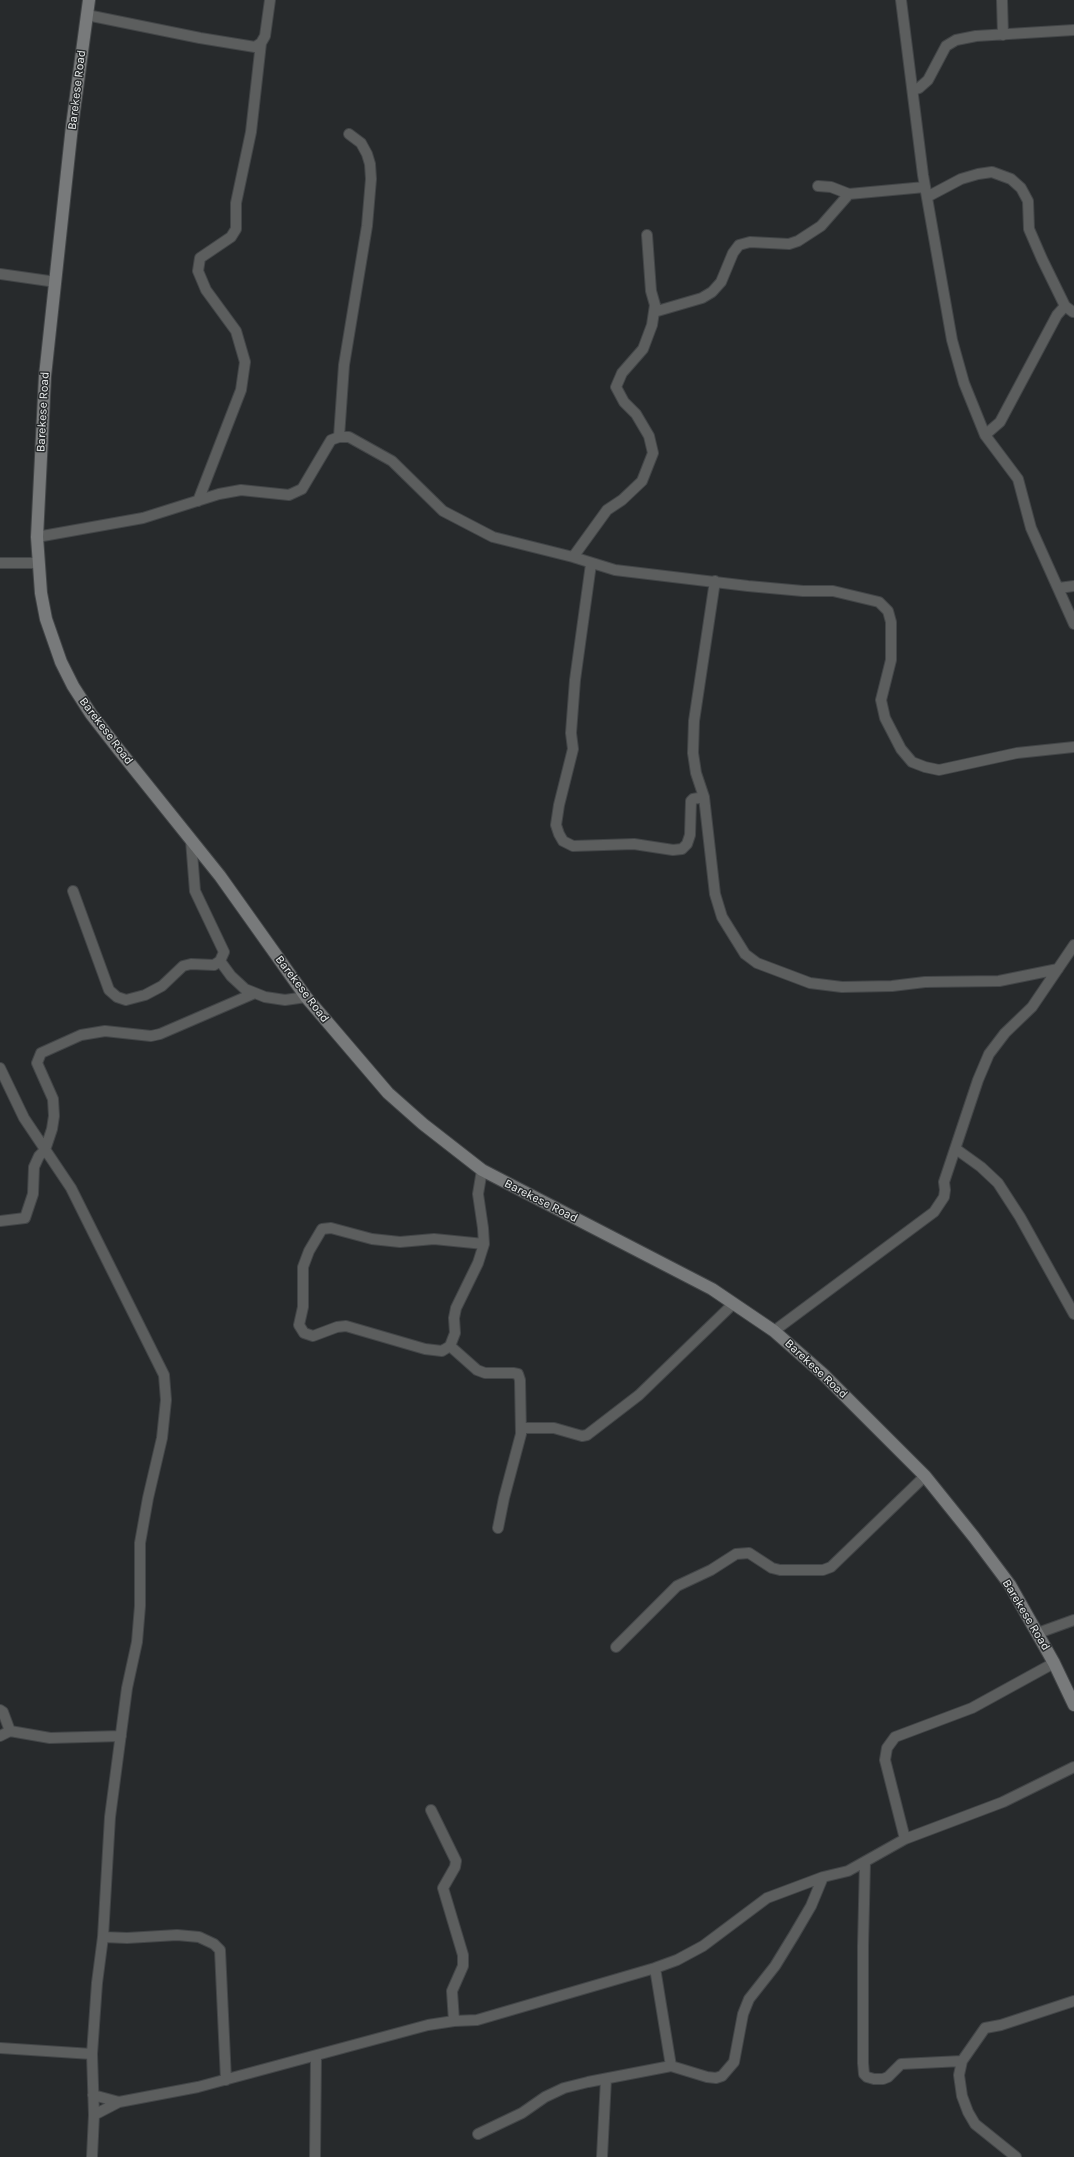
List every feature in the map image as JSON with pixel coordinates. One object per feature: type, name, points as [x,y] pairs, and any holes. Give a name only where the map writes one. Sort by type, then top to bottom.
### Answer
[{"type":"main road","name":"Barekese Road","points":[[89,0],[72,126],[45,376],[37,537],[41,593],[46,619],[61,662],[73,686],[105,732],[220,876],[306,997],[388,1092],[429,1128],[482,1170],[712,1289],[774,1331],[823,1374],[925,1476],[1010,1585],[1071,1689],[1074,1705]]},
{"type":"street","points":[[198,502],[241,390],[244,362],[236,331],[206,290],[198,272],[200,258],[231,237],[236,229],[236,203],[251,132],[261,43],[265,36],[270,0]]},
{"type":"street","points":[[901,0],[926,192],[952,340],[964,383],[985,435],[1018,479],[1031,528],[1074,624]]},
{"type":"street","points":[[1002,0],[1003,35]]},
{"type":"street","points":[[87,15],[200,38],[255,47],[261,43]]},
{"type":"street","points":[[913,90],[919,88],[928,80],[946,46],[956,40],[1074,30]]},
{"type":"street","points":[[339,437],[344,365],[366,226],[371,179],[370,164],[367,154],[361,144],[349,134]]},
{"type":"street","points":[[818,186],[831,187],[849,194],[926,192],[961,179],[992,172],[1011,179],[1021,188],[1028,201],[1029,229],[1069,309],[1057,315],[1000,422],[985,435]]},
{"type":"street","points":[[654,312],[702,298],[712,292],[721,282],[734,252],[739,245],[757,242],[789,244],[798,241],[821,226],[849,194]]},
{"type":"street","points":[[573,557],[599,519],[642,481],[649,467],[653,453],[649,436],[636,414],[624,402],[616,387],[622,373],[644,349],[652,326],[655,305],[652,291],[647,235]]},
{"type":"street","points":[[0,274],[56,282]]},
{"type":"street","points":[[37,537],[143,518],[198,502],[219,494],[241,490],[289,495],[302,489],[331,440],[339,437],[349,437],[392,461],[444,512],[493,537],[573,557],[591,564],[615,570],[803,591],[833,591],[879,602],[888,610],[891,622],[891,660],[881,700],[885,718],[898,743],[912,762],[925,767],[940,770],[1017,753],[1074,747]]},
{"type":"street","points":[[0,563],[38,563]]},
{"type":"street","points":[[591,564],[575,680],[571,733],[573,749],[559,805],[556,825],[559,834],[563,842],[573,846],[634,844],[673,850],[682,849],[687,844],[690,835],[691,801],[693,799],[704,797]]},
{"type":"street","points":[[714,581],[694,721],[693,752],[696,773],[704,797],[714,894],[722,917],[745,954],[757,963],[810,983],[842,988],[892,986],[925,982],[1000,981],[1058,969]]},
{"type":"street","points":[[1059,588],[1074,586]]},
{"type":"street","points":[[73,891],[110,990],[117,997],[126,1000],[145,996],[162,986],[183,966],[191,964],[214,965],[220,961],[224,952],[195,891],[191,840]]},
{"type":"street","points":[[774,1331],[934,1212],[944,1197],[946,1190],[944,1182],[978,1080],[989,1054],[1005,1033],[1032,1007],[1074,945]]},
{"type":"street","points":[[220,961],[230,976],[245,989],[265,997],[285,1000],[306,997]]},
{"type":"street","points":[[0,1221],[25,1218],[33,1194],[34,1166],[39,1156],[45,1150],[54,1116],[53,1099],[38,1063],[41,1053],[81,1035],[106,1031],[151,1036],[160,1034],[255,993]]},
{"type":"street","points":[[0,1068],[16,1105],[71,1188],[164,1375],[166,1400],[162,1438],[148,1498],[140,1543],[140,1614],[110,1817],[103,1936],[97,1983],[92,2054],[94,2116],[92,2157]]},
{"type":"street","points":[[956,1149],[981,1167],[998,1183],[1070,1299],[1074,1314]]},
{"type":"street","points":[[482,1170],[478,1194],[484,1244],[478,1263],[456,1308],[454,1318],[455,1333],[450,1346],[442,1351],[425,1350],[346,1326],[336,1326],[313,1336],[304,1332],[299,1325],[303,1307],[303,1267],[316,1236],[322,1229],[331,1228],[372,1239],[400,1242],[434,1239],[484,1244]]},
{"type":"street","points":[[521,1428],[554,1428],[582,1436],[587,1435],[639,1395],[733,1304]]},
{"type":"street","points":[[450,1346],[477,1370],[518,1374],[520,1380],[521,1428],[518,1449],[504,1498],[498,1528]]},
{"type":"street","points":[[616,1647],[677,1586],[711,1570],[736,1554],[749,1553],[772,1568],[780,1570],[823,1570],[831,1567],[925,1476]]},
{"type":"street","points":[[1038,1633],[1074,1620]]},
{"type":"street","points":[[905,1839],[885,1760],[887,1748],[895,1737],[972,1708],[1054,1662]]},
{"type":"street","points":[[0,1710],[3,1712],[10,1731]]},
{"type":"street","points":[[0,1736],[10,1731],[30,1736],[50,1738],[121,1736]]},
{"type":"street","points":[[94,2116],[119,2102],[226,2080],[428,2024],[454,2020],[477,2020],[655,1968],[677,1960],[703,1946],[767,1898],[822,1877],[848,1871],[905,1839],[1003,1802],[1074,1767]]},
{"type":"street","points":[[431,1810],[456,1861],[455,1867],[443,1888],[463,1955],[463,1966],[452,1991],[454,2020]]},
{"type":"street","points":[[865,1862],[863,1946],[864,2074],[867,2077],[883,2080],[901,2064],[962,2061]]},
{"type":"street","points":[[478,2134],[522,2113],[545,2097],[564,2088],[671,2066],[696,2074],[716,2078],[722,2076],[730,2069],[734,2062],[743,2014],[749,1999],[775,1966],[803,1920],[811,1906],[822,1877]]},
{"type":"street","points":[[103,1936],[127,1938],[177,1935],[199,1938],[214,1944],[220,1950],[226,2080]]},
{"type":"street","points":[[655,1968],[671,2066]]},
{"type":"street","points":[[1016,2157],[975,2124],[968,2112],[962,2096],[959,2075],[962,2061],[985,2028],[1001,2026],[1074,2001]]},
{"type":"street","points":[[0,2048],[92,2054]]},
{"type":"street","points":[[315,2157],[316,2056]]},
{"type":"street","points":[[602,2157],[606,2079]]},
{"type":"street","points":[[93,2095],[119,2102]]}]
